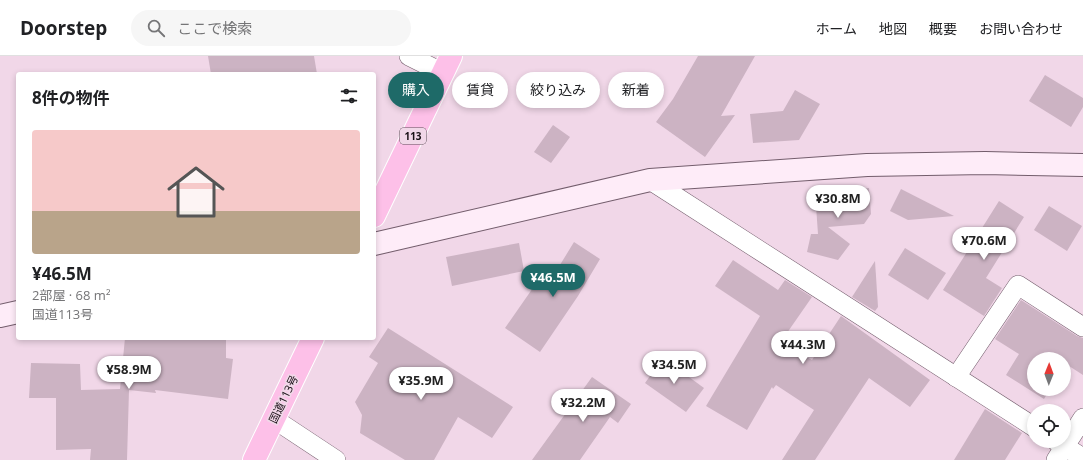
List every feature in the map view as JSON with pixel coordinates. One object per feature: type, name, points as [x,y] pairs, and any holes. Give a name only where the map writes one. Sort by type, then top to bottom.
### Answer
[{"type":"highway","name":"113","points":[[376,212],[447,65]]},
{"type":"highway","name":"国道113号","points":[[254,460],[312,340]]},
{"type":"street","points":[[409,56],[447,65]]},
{"type":"street","points":[[376,244],[650,180],[867,165],[986,163],[1083,165]]},
{"type":"street","points":[[650,180],[1027,423]]},
{"type":"street","points":[[956,377],[1018,285],[1083,327]]},
{"type":"street","points":[[0,316],[16,312]]},
{"type":"street","points":[[1083,418],[1059,449],[1083,458]]},
{"type":"street","points":[[274,419],[336,460]]},
{"type":"building","points":[[208,56],[314,56],[317,72],[211,72]]},
{"type":"building","points":[[698,56],[755,56],[721,116],[735,115],[705,157],[656,122],[673,99]]},
{"type":"building","points":[[1045,75],[1083,98],[1083,107],[1071,127],[1029,101]]},
{"type":"building","points":[[795,90],[820,104],[799,140],[753,143],[750,114],[783,111]]},
{"type":"building","points":[[553,125],[570,137],[551,163],[534,152]]},
{"type":"building","points":[[869,188],[871,214],[864,224],[828,227],[850,244],[838,260],[807,252],[811,234],[818,234],[815,192]]},
{"type":"building","points":[[901,189],[954,216],[908,220],[890,211]]},
{"type":"building","points":[[999,201],[1024,217],[986,278],[1002,288],[984,316],[943,290]]},
{"type":"building","points":[[1049,206],[1082,226],[1067,251],[1034,230]]},
{"type":"building","points":[[574,242],[600,259],[578,296],[540,352],[505,328],[544,272],[552,278]]},
{"type":"building","points":[[519,243],[524,271],[452,286],[446,257]]},
{"type":"building","points":[[905,248],[946,273],[928,300],[888,275]]},
{"type":"building","points":[[733,260],[778,290],[785,280],[812,297],[780,343],[812,360],[841,316],[930,380],[910,407],[869,378],[815,460],[782,460],[814,410],[776,385],[773,389],[772,387],[747,430],[706,406],[760,316],[715,286]]},
{"type":"building","points":[[875,261],[878,307],[875,311],[852,297]]},
{"type":"building","points":[[1021,300],[1077,336],[1083,338],[1083,375],[1071,367],[1071,352],[1027,352],[1027,388],[1006,375],[1019,354],[995,339]]},
{"type":"building","points":[[388,328],[513,407],[492,438],[458,417],[434,460],[405,460],[360,433],[362,415],[355,402],[378,363],[369,357]]},
{"type":"building","points":[[125,340],[226,340],[226,358],[233,359],[228,399],[155,390],[156,393],[129,390],[127,460],[90,460],[91,449],[56,450],[56,398],[29,398],[31,363],[80,364],[81,390],[120,389]]},
{"type":"building","points":[[663,358],[704,388],[686,412],[645,383]]},
{"type":"building","points":[[592,377],[631,404],[618,423],[610,417],[580,460],[532,460]]},
{"type":"building","points":[[985,409],[1022,433],[1005,460],[954,460]]}]
